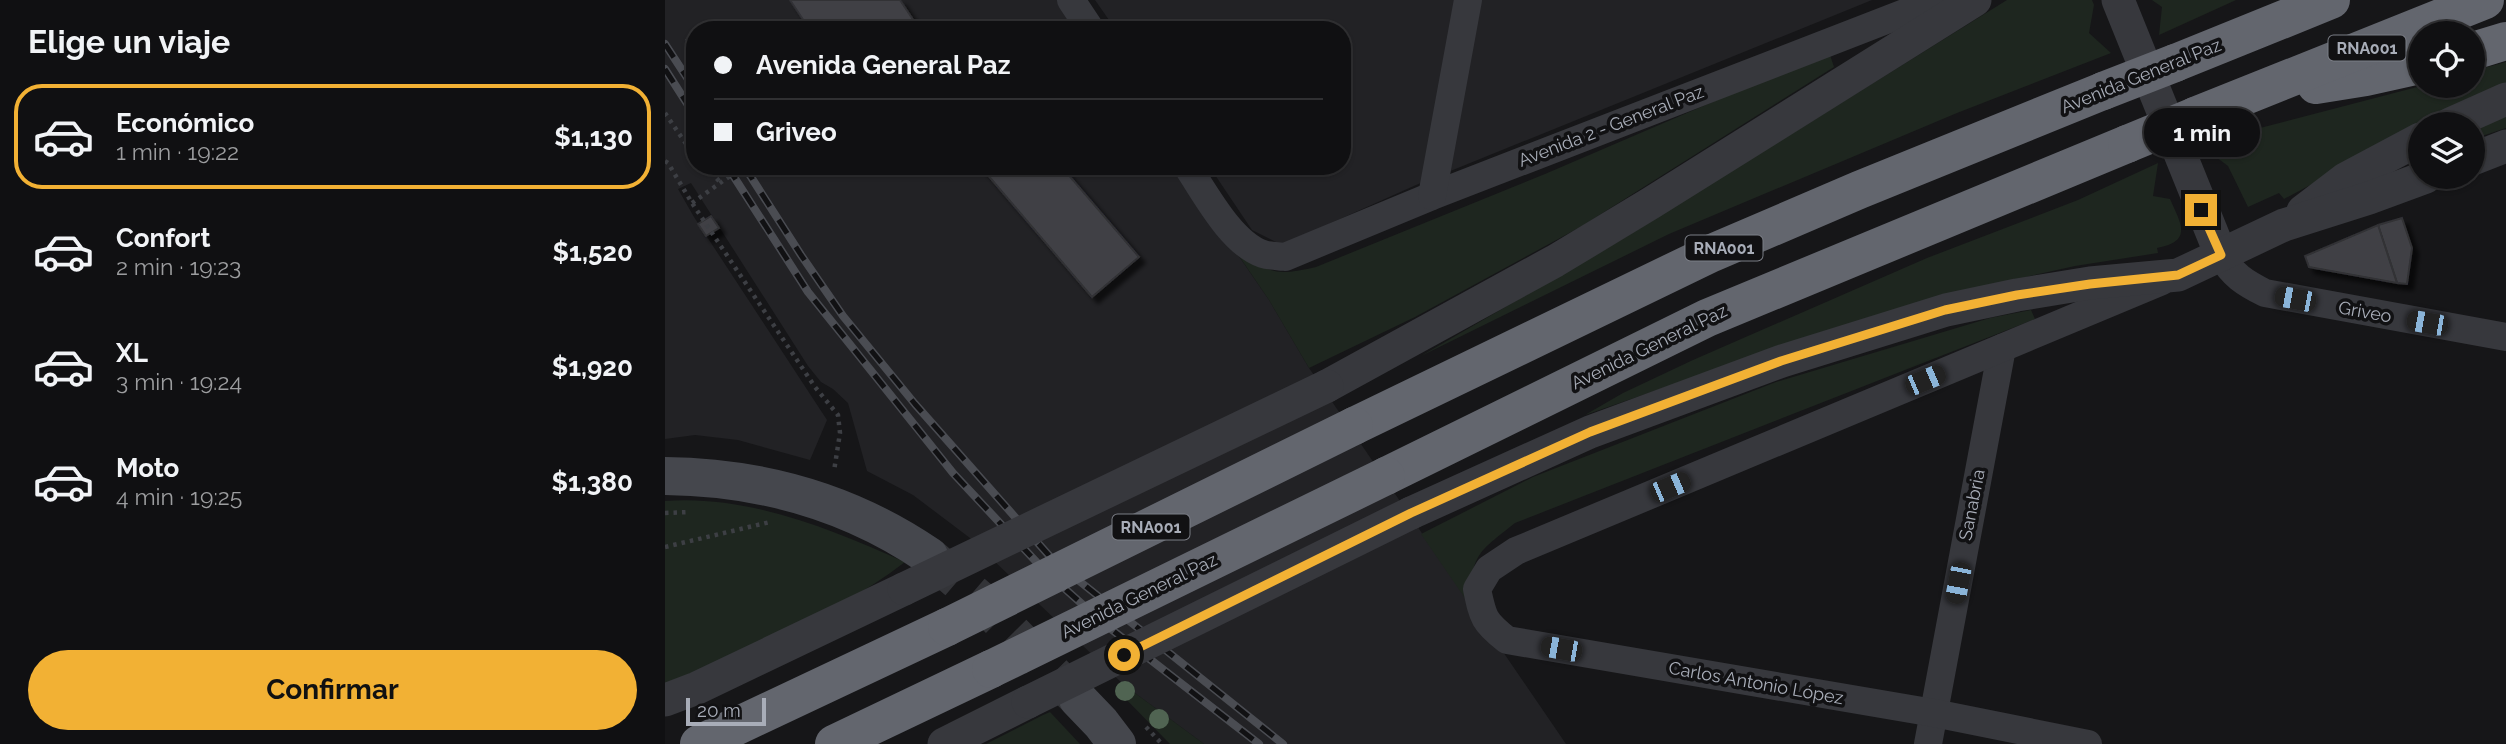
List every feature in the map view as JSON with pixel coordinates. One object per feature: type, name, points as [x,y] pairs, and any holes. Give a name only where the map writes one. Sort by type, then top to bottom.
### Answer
[{"type":"highway","name":"Avenida General Paz","points":[[699,744],[947,627],[1712,253],[1859,190],[2331,0]]},
{"type":"highway","name":"Avenida General Paz","points":[[834,744],[1706,318],[2195,116],[2485,0]]},
{"type":"highway","points":[[2485,47],[2506,41]]},
{"type":"highway","points":[[2249,96],[2408,68]]},
{"type":"main road","points":[[665,476],[739,481],[823,501],[879,526],[929,556]]},
{"type":"street","points":[[1071,0],[1085,21]]},
{"type":"street","points":[[1432,196],[1468,0]]},
{"type":"street","name":"Avenida 2 - General Paz","points":[[1193,175],[1230,229],[1263,254],[1285,257],[1432,196],[1938,0]]},
{"type":"street","points":[[665,700],[697,688],[1327,386],[1555,261],[1641,210],[1975,0]]},
{"type":"street","name":"Griveo","points":[[2118,0],[2221,255],[2230,270],[2242,281],[2265,293],[2506,337]]},
{"type":"street","points":[[2477,112],[2506,99]]},
{"type":"street","points":[[2284,225],[2345,179],[2408,145]]},
{"type":"street","points":[[2485,154],[2506,146]]},
{"type":"street","points":[[2002,348],[2178,275],[2284,225],[2408,184]]},
{"type":"street","points":[[944,744],[1411,513],[1590,432],[1781,361],[1969,305],[2090,284],[2178,275]]},
{"type":"street","name":"Carlos Antonio López","points":[[2002,348],[1516,551],[1489,569],[1477,589],[1481,610],[1488,625],[1507,640],[1934,713],[2088,744]]},
{"type":"street","name":"Sanabria","points":[[1928,744],[2002,348]]},
{"type":"path","points":[[665,113],[686,144]]},
{"type":"path","points":[[665,161],[815,387],[838,415],[839,433],[834,471]]},
{"type":"path","points":[[713,175],[721,183]]},
{"type":"path","points":[[692,203],[732,175]]},
{"type":"path","points":[[665,547],[783,519]]},
{"type":"shaded area","points":[[665,0],[1062,0],[1077,21],[686,21],[686,175],[1183,175],[1269,300],[1309,368],[1566,744],[1204,744],[1124,685],[970,538],[913,495],[867,471],[848,403],[821,382],[808,366],[691,183],[678,189],[694,217],[827,420],[810,460],[738,440],[695,435],[665,439]]},
{"type":"shaded area","points":[[1095,0],[1872,0],[1416,185],[1282,245],[1252,230],[1215,175],[1351,175],[1351,21],[1110,21]]},
{"type":"shaded area","points":[[2007,0],[2092,0],[2094,5],[2089,33],[2111,53],[1957,113],[1669,234],[1421,356],[1624,238]]},
{"type":"shaded area","points":[[2152,0],[2236,0],[2159,35],[2162,7]]},
{"type":"shaded area","points":[[1829,52],[1834,67],[1582,226],[1415,317],[1309,368],[1269,300],[1239,256],[1276,271],[1316,267],[1545,174]]},
{"type":"shaded area","points":[[2506,62],[2506,86],[2485,96],[2485,68]]},
{"type":"shaded area","points":[[2408,89],[2408,98],[2480,98],[2450,112],[2408,112],[2408,133],[2284,199],[2279,193],[2248,207],[2228,166],[2204,148],[2237,134]]},
{"type":"shaded area","points":[[2506,110],[2506,128],[2485,135],[2485,120]]},
{"type":"shaded area","points":[[2158,163],[2153,196],[2170,199],[2181,230],[2176,241],[2157,248],[2158,253],[2030,276],[1689,379],[1585,415],[1623,393],[1693,360],[1927,258],[2078,200]]},
{"type":"shaded area","points":[[2031,310],[2035,319],[1515,523],[1479,556],[1472,574],[1469,604],[1421,534],[1533,477],[1776,382],[1990,318]]},
{"type":"shaded area","points":[[665,501],[728,503],[758,509],[819,527],[905,562],[850,599],[820,615],[665,685]]},
{"type":"shaded area","points":[[1124,685],[1204,744],[1170,744],[1118,691]]},
{"type":"shaded area","points":[[1050,712],[1080,744],[986,744],[1043,715]]},
{"type":"building","points":[[790,0],[900,0],[914,21],[804,21]]},
{"type":"building","points":[[988,175],[1069,175],[1139,257],[1092,297]]},
{"type":"building","points":[[711,216],[719,228],[706,236],[698,224]]},
{"type":"building","points":[[2402,218],[2412,248],[2407,284],[2397,283],[2378,225]]},
{"type":"building","points":[[2378,225],[2397,283],[2309,267],[2305,256]]},
{"type":"tunnel","points":[[929,556],[979,599],[1078,699]]},
{"type":"railway","points":[[665,44],[686,76]]},
{"type":"railway","points":[[665,69],[686,102]]},
{"type":"railway","points":[[733,175],[808,292],[953,473],[1043,569],[1102,622],[1259,744]]},
{"type":"railway","points":[[750,175],[843,316],[915,404],[1053,560],[1283,744]]},
{"type":"route","points":[[1124,655],[1411,513],[1590,432],[1781,361],[1945,310],[2090,284],[2178,275],[2221,255],[2201,210]]}]
